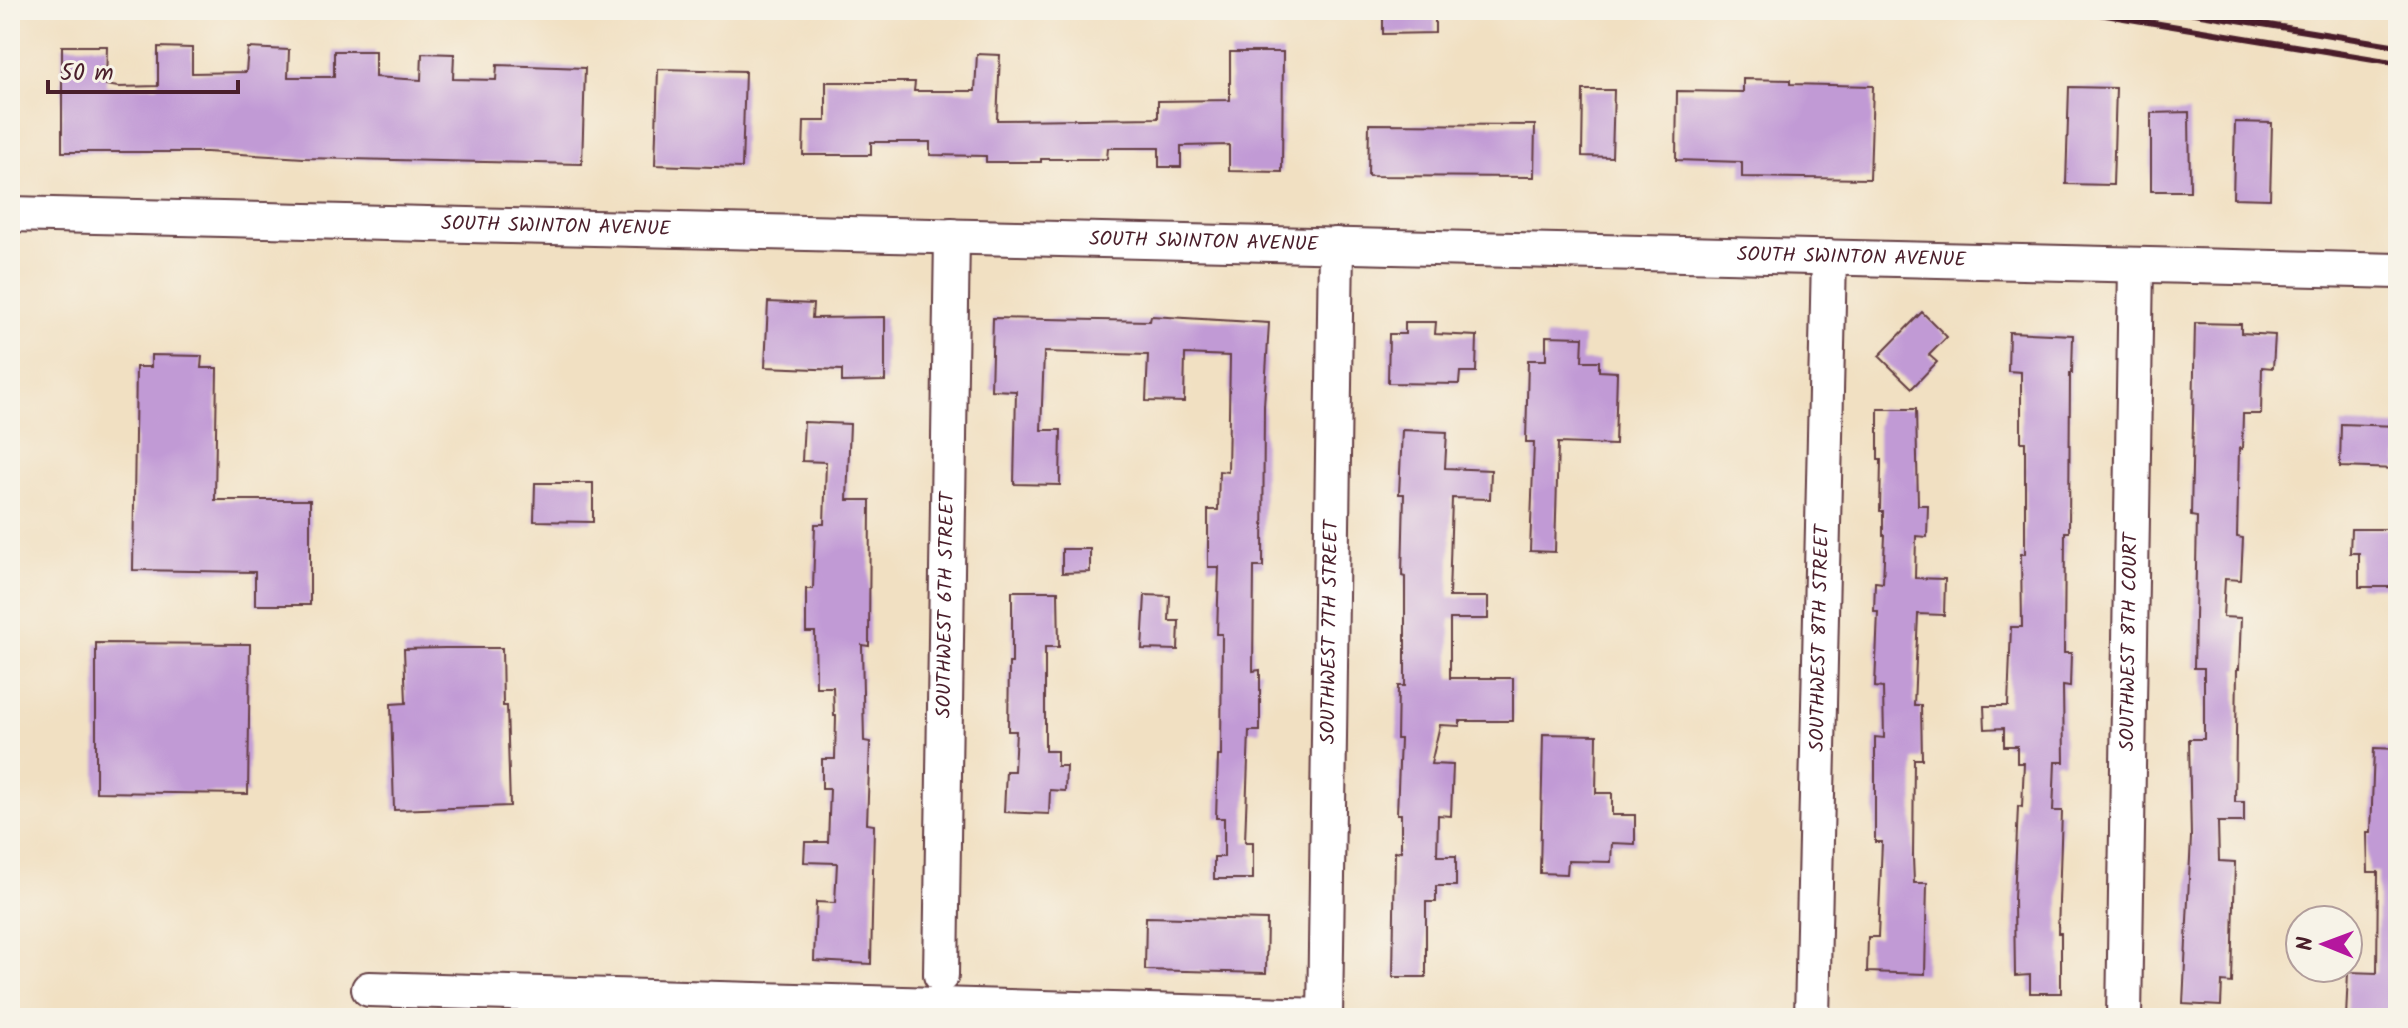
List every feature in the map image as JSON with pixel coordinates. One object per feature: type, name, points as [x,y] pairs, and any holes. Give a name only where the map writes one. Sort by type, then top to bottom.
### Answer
[{"type":"street","name":"SOUTH SWINTON AVENUE","points":[[10,214],[2398,271]]},
{"type":"street","name":"SOUTHWEST 6TH STREET","points":[[941,975],[952,236]]},
{"type":"street","name":"SOUTHWEST 7TH STREET","points":[[1325,1017],[1336,245]]},
{"type":"street","name":"SOUTHWEST 8TH STREET","points":[[1812,1018],[1829,257]]},
{"type":"street","name":"SOUTHWEST 8TH COURT","points":[[2124,1018],[2136,265]]},
{"type":"street","points":[[369,989],[1325,1017]]},
{"type":"building","points":[[1383,10],[1435,10],[1435,33],[1383,34]]},
{"type":"building","points":[[62,46],[107,46],[106,85],[118,87],[158,86],[158,47],[192,48],[192,73],[246,72],[248,48],[289,50],[288,77],[334,77],[334,51],[375,51],[375,77],[421,80],[422,53],[454,54],[453,79],[496,80],[497,65],[585,68],[582,164],[304,158],[206,152],[62,152]]},
{"type":"building","points":[[1230,52],[1283,52],[1282,172],[1229,171],[1229,145],[1181,146],[1181,167],[1159,167],[1159,148],[1108,148],[1107,159],[1041,159],[1041,162],[986,162],[986,156],[930,155],[930,142],[871,142],[871,155],[803,155],[804,121],[826,121],[826,82],[915,82],[914,91],[975,91],[977,54],[1000,55],[997,120],[1158,118],[1158,101],[1230,100]]},
{"type":"building","points":[[658,69],[745,71],[742,168],[655,165]]},
{"type":"building","points":[[1743,79],[1790,80],[1790,84],[1873,86],[1870,179],[1742,177],[1742,162],[1676,160],[1677,91],[1743,92]]},
{"type":"building","points":[[2069,87],[2116,88],[2113,185],[2066,184]]},
{"type":"building","points":[[1583,90],[1614,90],[1612,157],[1582,156]]},
{"type":"building","points":[[2189,112],[2190,191],[2151,191],[2151,113]]},
{"type":"building","points":[[2235,122],[2272,123],[2270,199],[2233,198]]},
{"type":"building","points":[[1369,124],[1535,125],[1534,177],[1368,176]]},
{"type":"building","points":[[768,302],[813,304],[812,318],[885,317],[885,381],[842,382],[842,370],[765,367]]},
{"type":"building","points":[[1922,312],[1947,337],[1929,355],[1937,362],[1912,388],[1879,356]]},
{"type":"building","points":[[1151,316],[1269,323],[1264,406],[1263,567],[1254,567],[1253,671],[1260,670],[1260,731],[1249,731],[1245,842],[1253,842],[1253,879],[1214,879],[1214,857],[1224,857],[1224,818],[1216,818],[1218,756],[1221,756],[1222,634],[1217,634],[1219,567],[1208,567],[1208,510],[1218,510],[1219,471],[1228,472],[1230,356],[1185,354],[1184,402],[1146,401],[1148,355],[1044,352],[1041,430],[1061,430],[1060,485],[1014,484],[1016,391],[991,390],[993,318],[1150,321]]},
{"type":"building","points":[[1405,322],[1436,322],[1435,334],[1477,336],[1476,372],[1460,372],[1459,384],[1388,383],[1389,334],[1405,334]]},
{"type":"building","points":[[2195,323],[2241,324],[2241,333],[2275,335],[2273,368],[2262,367],[2261,414],[2243,414],[2237,537],[2243,538],[2241,580],[2225,579],[2223,617],[2241,618],[2235,802],[2244,802],[2244,822],[2218,822],[2219,861],[2235,862],[2232,983],[2222,982],[2221,1006],[2183,1004],[2191,837],[2189,739],[2204,739],[2204,668],[2194,668],[2197,517],[2191,516]]},
{"type":"building","points":[[2009,332],[2073,335],[2069,532],[2065,532],[2064,653],[2071,653],[2070,687],[2063,686],[2064,762],[2055,762],[2053,811],[2062,811],[2058,933],[2061,933],[2061,993],[2030,993],[2030,975],[2015,976],[2014,900],[2018,806],[2022,807],[2024,763],[2017,763],[2017,746],[2004,746],[2004,728],[1985,729],[1984,706],[2008,706],[2011,627],[2022,627],[2025,442],[2021,442],[2021,372],[2008,371]]},
{"type":"building","points":[[1546,336],[1583,337],[1582,361],[1599,361],[1599,371],[1617,372],[1615,445],[1558,443],[1555,552],[1530,551],[1534,442],[1526,442],[1528,360],[1546,360]]},
{"type":"building","points":[[151,355],[202,356],[201,368],[217,368],[215,500],[310,500],[310,605],[255,605],[255,572],[133,570],[136,367],[151,367]]},
{"type":"building","points":[[1878,409],[1916,409],[1918,505],[1928,505],[1927,537],[1916,536],[1915,578],[1945,579],[1944,615],[1918,614],[1914,705],[1921,705],[1922,759],[1914,759],[1913,857],[1914,883],[1927,883],[1925,974],[1867,972],[1868,937],[1878,937],[1882,842],[1875,842],[1875,737],[1884,738],[1883,688],[1875,687],[1878,612],[1874,612],[1875,582],[1883,583],[1885,535],[1883,511],[1880,511]]},
{"type":"building","points":[[804,422],[850,424],[847,500],[870,500],[869,646],[862,645],[864,741],[870,742],[867,824],[874,825],[871,964],[814,961],[816,902],[835,903],[837,863],[804,862],[805,842],[828,842],[830,789],[822,789],[822,759],[835,759],[836,716],[833,687],[816,687],[815,632],[806,632],[806,589],[813,589],[815,524],[824,524],[826,462],[802,461]]},
{"type":"building","points":[[2341,424],[2398,426],[2398,469],[2340,467]]},
{"type":"building","points":[[1402,430],[1447,432],[1445,468],[1491,470],[1490,499],[1452,498],[1449,597],[1488,597],[1488,619],[1450,619],[1450,678],[1513,678],[1513,721],[1460,721],[1460,726],[1440,725],[1431,764],[1453,765],[1451,816],[1438,815],[1437,856],[1456,856],[1456,886],[1436,886],[1436,902],[1426,902],[1426,977],[1393,977],[1395,851],[1401,852],[1401,814],[1397,814],[1400,739],[1397,739],[1398,686],[1405,686],[1405,577],[1402,576],[1404,494],[1399,494]]},
{"type":"building","points":[[535,483],[593,483],[593,522],[534,521]]},
{"type":"building","points":[[2351,529],[2398,529],[2398,587],[2359,587],[2359,553],[2350,553]]},
{"type":"building","points":[[1062,549],[1090,549],[1090,572],[1062,573]]},
{"type":"building","points":[[1012,591],[1058,591],[1059,647],[1045,647],[1045,751],[1057,751],[1057,766],[1066,766],[1065,791],[1050,790],[1049,814],[1004,812],[1006,771],[1014,771],[1016,731],[1008,731]]},
{"type":"building","points":[[1145,595],[1170,596],[1169,621],[1179,621],[1178,650],[1142,649]]},
{"type":"building","points":[[96,643],[250,644],[248,794],[96,792]]},
{"type":"building","points":[[502,648],[510,806],[394,810],[391,704],[406,703],[404,649]]},
{"type":"building","points":[[1543,734],[1597,735],[1596,793],[1612,793],[1612,815],[1635,815],[1635,844],[1612,843],[1611,862],[1568,861],[1567,874],[1540,873]]},
{"type":"building","points":[[2374,748],[2398,749],[2398,1018],[2346,1018],[2347,984],[2364,984],[2364,973],[2377,973],[2378,872],[2368,872],[2367,833],[2371,833]]},
{"type":"building","points":[[1146,917],[1267,920],[1266,973],[1145,970]]},
{"type":"railway","points":[[2075,10],[2398,63]]},
{"type":"railway","points":[[2176,10],[2398,46]]}]
